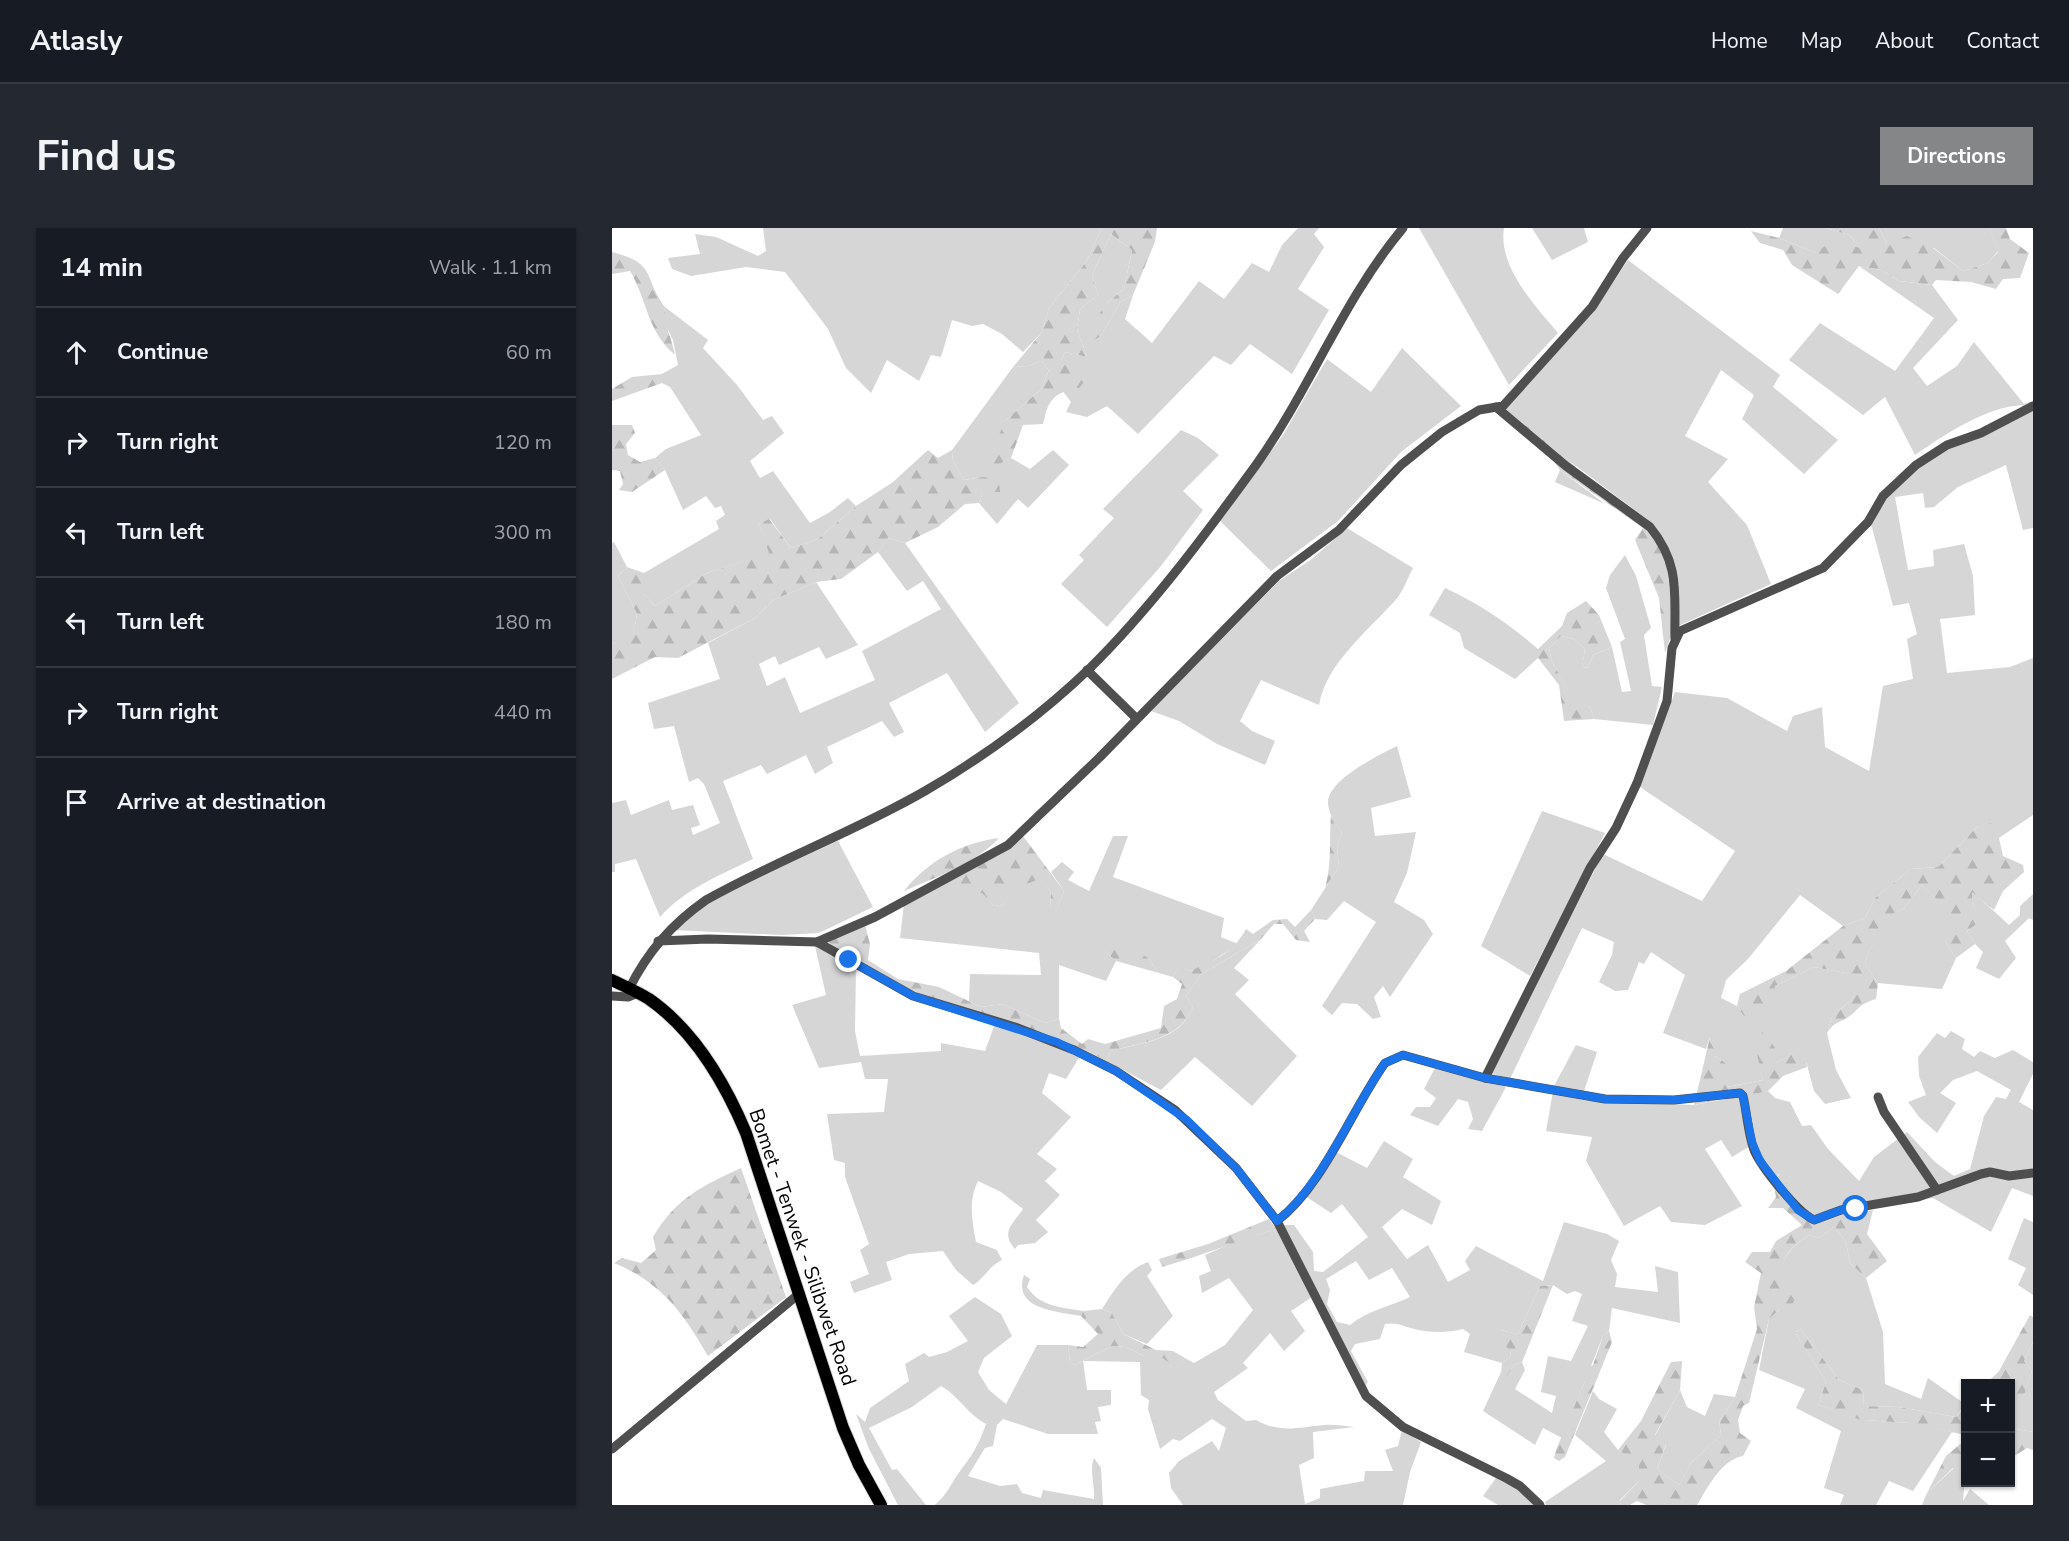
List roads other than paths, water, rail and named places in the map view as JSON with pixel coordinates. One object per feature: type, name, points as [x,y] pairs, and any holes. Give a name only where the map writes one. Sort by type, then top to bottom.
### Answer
[{"type":"main road","name":"Bomet - Tenwek - Silibwet Road","points":[[612,981],[634,991],[663,1010],[700,1050],[734,1103],[800,1293],[843,1428],[859,1465],[881,1505]]},
{"type":"street","points":[[612,996],[628,997],[634,991],[658,941],[683,916],[706,900],[933,786],[1010,733],[1087,670],[1130,627],[1256,465],[1286,420],[1358,290],[1403,228]]},
{"type":"street","points":[[658,941],[708,939],[817,942],[875,917],[1008,845],[1078,779],[1277,576],[1339,530],[1401,465],[1442,432],[1479,410],[1503,406],[1592,307],[1623,258],[1647,228]]},
{"type":"street","points":[[1675,639],[1683,629],[1700,621],[1725,614],[1823,568],[1868,522],[1883,496],[1916,465],[1947,445],[1981,433],[2033,405]]},
{"type":"street","points":[[1485,1078],[1590,868],[1616,828],[1637,783],[1667,701],[1675,639],[1675,577],[1658,536],[1650,527],[1566,466],[1496,407]]},
{"type":"street","points":[[1087,670],[1136,718]]},
{"type":"street","points":[[817,942],[913,996],[1057,1042],[1116,1071],[1187,1120],[1236,1168],[1277,1221],[1366,1396],[1403,1427],[1506,1478],[1520,1486],[1540,1505]]},
{"type":"street","points":[[1277,1221],[1293,1206],[1322,1168],[1385,1063],[1403,1055],[1485,1078],[1555,1092],[1640,1101],[1740,1093],[1743,1096],[1752,1142],[1760,1161],[1798,1210],[1814,1220],[1841,1210],[1902,1200],[1990,1172],[2009,1176],[2024,1172],[2033,1173]]},
{"type":"street","points":[[1878,1097],[1884,1112],[1937,1190]]},
{"type":"street","points":[[612,1449],[800,1293]]}]
